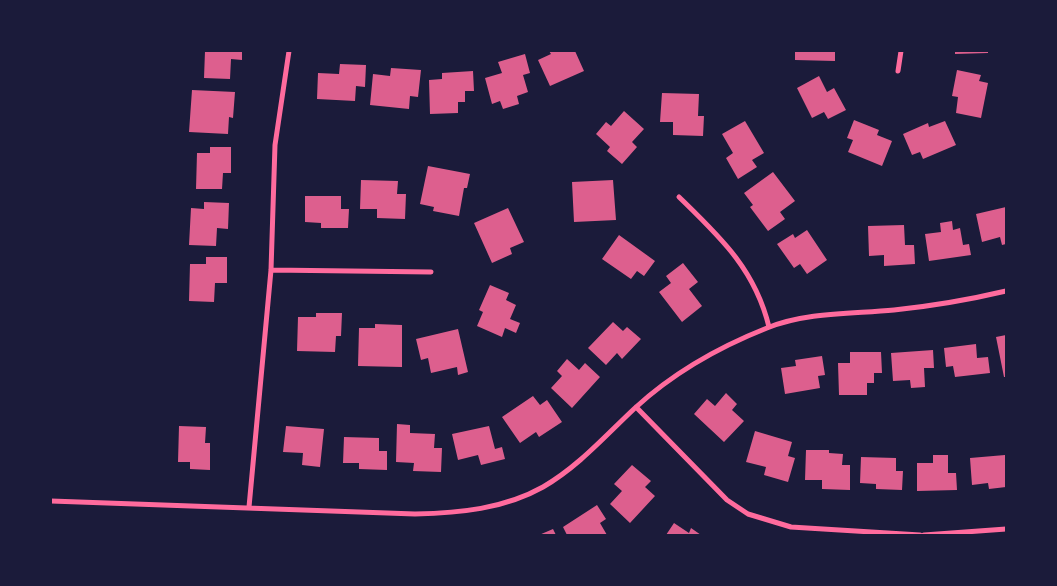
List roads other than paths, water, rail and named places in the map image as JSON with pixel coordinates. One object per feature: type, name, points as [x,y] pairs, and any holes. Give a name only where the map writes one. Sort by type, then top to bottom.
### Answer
[{"type":"street","points":[[249,507],[271,270],[275,145],[289,51]]},
{"type":"street","points":[[898,71],[901,51]]},
{"type":"street","points":[[679,197],[719,236],[748,272],[769,327]]},
{"type":"street","points":[[271,270],[431,272]]},
{"type":"street","points":[[51,502],[249,507],[415,514],[461,512],[500,504],[542,488],[576,465],[636,407],[680,372],[723,347],[769,327],[811,317],[854,311],[952,304],[1006,291]]},
{"type":"street","points":[[636,407],[727,500],[748,514],[791,527],[922,535],[1006,529]]}]
